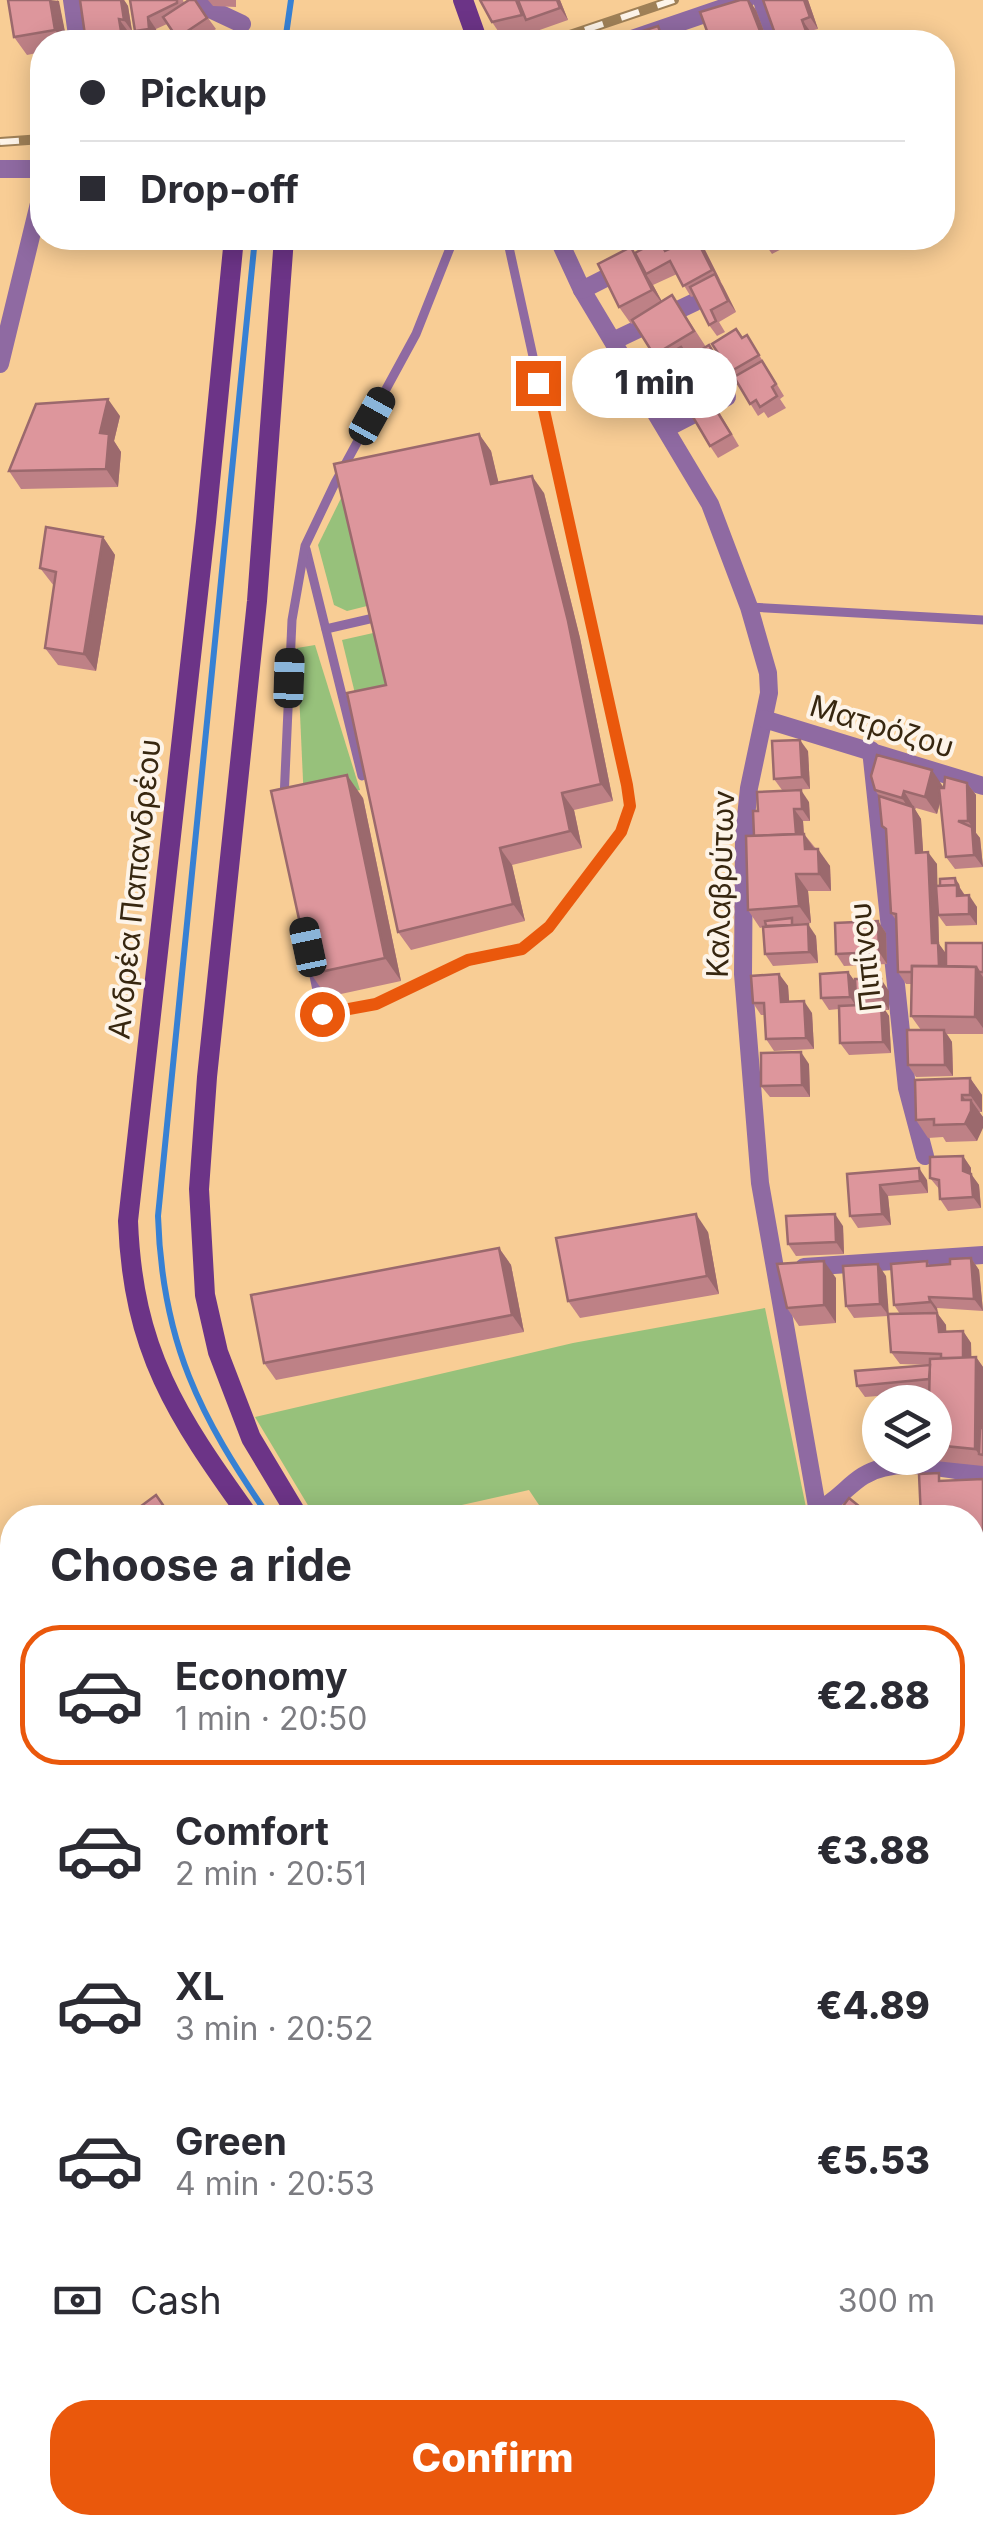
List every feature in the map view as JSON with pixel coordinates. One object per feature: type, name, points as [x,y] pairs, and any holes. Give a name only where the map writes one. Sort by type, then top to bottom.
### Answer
[{"type":"main road","points":[[463,0],[474,30]]},
{"type":"main road","name":"Ανδρέα Παπανδρέου","points":[[233,250],[128,1220],[134,1295],[157,1370],[189,1429],[241,1505]]},
{"type":"main road","points":[[283,250],[258,586],[199,1189],[205,1295],[218,1352],[251,1438],[291,1505]]},
{"type":"street","points":[[72,0],[76,30]]},
{"type":"street","points":[[200,0],[242,24]]},
{"type":"street","points":[[660,30],[746,0]]},
{"type":"street","points":[[762,0],[771,30]]},
{"type":"street","points":[[0,169],[30,169]]},
{"type":"street","points":[[0,364],[4,330],[30,235]]},
{"type":"street","name":"Καλαβρύτων","points":[[564,250],[582,290],[710,504],[749,606],[768,674],[769,692],[748,788],[744,974],[760,1183],[816,1505]]},
{"type":"street","points":[[582,290],[660,250]]},
{"type":"street","points":[[613,342],[695,302]]},
{"type":"street","points":[[667,428],[728,397]]},
{"type":"street","name":"Ματρόζου","points":[[764,719],[983,786]]},
{"type":"street","name":"Πιπίνου","points":[[871,750],[925,1156]]},
{"type":"street","points":[[774,1269],[983,1254]]},
{"type":"street","points":[[829,1505],[874,1470],[902,1465],[924,1475],[983,1474]]},
{"type":"lane","points":[[282,816],[292,620],[306,546],[335,482],[416,334],[449,250]]},
{"type":"lane","points":[[310,958],[322,1014],[376,1004],[468,960],[522,949],[549,927],[621,832],[628,816],[623,766],[509,250]]},
{"type":"lane","points":[[306,546],[362,776]]},
{"type":"lane","points":[[749,606],[983,620]]},
{"type":"lane","points":[[326,629],[378,617]]},
{"type":"green space","points":[[347,486],[375,604],[347,611],[334,605],[318,545]]},
{"type":"green space","points":[[382,631],[398,702],[359,710],[342,640]]},
{"type":"green space","points":[[315,645],[360,790],[304,802],[297,648]]},
{"type":"green space","points":[[765,1308],[806,1505],[539,1505],[529,1490],[462,1505],[308,1505],[255,1417],[573,1343]]},
{"type":"building","points":[[8,0],[50,0],[55,30],[30,30],[30,34],[14,37]]},
{"type":"building","points":[[80,0],[121,0],[124,20],[119,19],[121,30],[84,30]]},
{"type":"building","points":[[130,0],[177,0],[148,17],[149,29],[135,30]]},
{"type":"building","points":[[195,0],[207,18],[189,30],[172,30],[163,17]]},
{"type":"building","points":[[480,0],[516,0],[522,15],[492,22]]},
{"type":"building","points":[[518,0],[557,0],[560,8],[526,20]]},
{"type":"building","points":[[748,0],[760,30],[707,30],[700,12]]},
{"type":"building","points":[[763,0],[804,0],[810,17],[802,20],[806,30],[774,30]]},
{"type":"building","points":[[632,250],[652,290],[619,307],[598,264]]},
{"type":"building","points":[[702,250],[712,270],[683,286],[670,261],[646,274],[635,253]]},
{"type":"building","points":[[715,274],[728,301],[711,310],[716,321],[709,325],[690,287]]},
{"type":"building","points":[[672,295],[694,331],[654,355],[632,320]]},
{"type":"building","points":[[736,329],[742,338],[747,335],[759,355],[676,403],[653,363],[681,347],[688,358],[709,345],[715,355],[718,353],[712,344]]},
{"type":"building","points":[[762,361],[776,384],[772,387],[777,396],[760,407],[756,400],[750,404],[734,377]]},
{"type":"building","points":[[108,399],[100,433],[109,434],[106,469],[9,471],[36,404]]},
{"type":"building","points":[[710,400],[731,434],[710,446],[690,412]]},
{"type":"building","points":[[479,434],[491,484],[532,476],[568,621],[601,784],[562,793],[570,831],[500,848],[513,904],[398,932],[347,693],[386,685],[334,464]]},
{"type":"building","points":[[46,527],[103,537],[84,654],[45,648],[56,572],[40,568]]},
{"type":"building","points":[[800,740],[802,777],[774,779],[772,741]]},
{"type":"building","points":[[877,755],[932,770],[925,797],[904,791],[902,798],[875,790],[871,776]]},
{"type":"building","points":[[347,775],[385,958],[311,974],[271,791]]},
{"type":"building","points":[[945,777],[967,783],[968,821],[958,821],[972,827],[974,855],[946,857],[939,788],[944,788]]},
{"type":"building","points":[[801,790],[802,809],[794,809],[796,834],[754,836],[757,792]]},
{"type":"building","points":[[879,796],[913,807],[916,853],[928,852],[932,943],[938,943],[939,966],[912,966],[912,972],[898,972],[896,914],[891,913],[886,829],[882,826]]},
{"type":"building","points":[[804,834],[805,849],[818,849],[819,874],[796,874],[799,906],[748,910],[746,836]]},
{"type":"building","points":[[955,878],[956,885],[940,886],[940,879]]},
{"type":"building","points":[[957,885],[957,896],[969,895],[969,914],[938,915],[936,886]]},
{"type":"building","points":[[792,918],[792,925],[766,926],[765,921]]},
{"type":"building","points":[[878,921],[879,952],[836,954],[835,923]]},
{"type":"building","points":[[808,924],[809,952],[765,954],[763,927]]},
{"type":"building","points":[[946,943],[983,943],[983,972],[976,967],[946,966]]},
{"type":"building","points":[[912,966],[976,967],[975,1017],[911,1016]]},
{"type":"building","points":[[848,972],[850,997],[821,998],[820,974]]},
{"type":"building","points":[[779,974],[781,1002],[804,1001],[806,1038],[766,1039],[764,1003],[753,1003],[751,976]]},
{"type":"building","points":[[855,979],[881,979],[881,998],[856,998]]},
{"type":"building","points":[[881,1004],[883,1042],[840,1043],[839,1006]]},
{"type":"building","points":[[907,1030],[944,1030],[945,1065],[908,1065]]},
{"type":"building","points":[[801,1052],[802,1085],[761,1086],[761,1053]]},
{"type":"building","points":[[970,1078],[970,1095],[962,1095],[962,1100],[971,1100],[965,1124],[934,1125],[934,1119],[916,1120],[915,1080]]},
{"type":"building","points":[[963,1156],[963,1171],[971,1174],[973,1197],[940,1199],[939,1180],[930,1178],[930,1157]]},
{"type":"building","points":[[919,1168],[920,1181],[880,1185],[882,1214],[850,1216],[847,1174]]},
{"type":"building","points":[[696,1214],[707,1276],[568,1301],[556,1238]]},
{"type":"building","points":[[835,1214],[836,1242],[788,1244],[786,1216]]},
{"type":"building","points":[[499,1248],[512,1315],[264,1363],[251,1295]]},
{"type":"building","points":[[971,1258],[974,1299],[929,1297],[930,1302],[894,1305],[891,1264],[927,1261],[927,1266]]},
{"type":"building","points":[[824,1261],[824,1305],[787,1308],[777,1264]]},
{"type":"building","points":[[878,1264],[880,1304],[846,1306],[843,1266]]},
{"type":"building","points":[[937,1313],[939,1332],[963,1331],[963,1358],[891,1352],[888,1314]]},
{"type":"building","points":[[976,1357],[975,1449],[952,1447],[952,1385],[929,1385],[930,1359]]},
{"type":"building","points":[[930,1365],[929,1379],[857,1386],[855,1371]]},
{"type":"building","points":[[983,1428],[983,1455],[979,1454]]},
{"type":"building","points":[[919,1475],[939,1475],[939,1481],[983,1479],[983,1505],[920,1505]]},
{"type":"building","points":[[156,1495],[163,1505],[143,1505]]},
{"type":"waterway","points":[[287,30],[291,0]]},
{"type":"waterway","points":[[254,250],[158,1216],[161,1261],[176,1340],[204,1411],[261,1505]]},
{"type":"railway","points":[[585,30],[674,0]]},
{"type":"railway","points":[[0,142],[30,140]]},
{"type":"route","points":[[322,1014],[388,1000],[468,960],[508,953],[534,942],[621,832],[628,816],[627,785],[538,383]]}]
